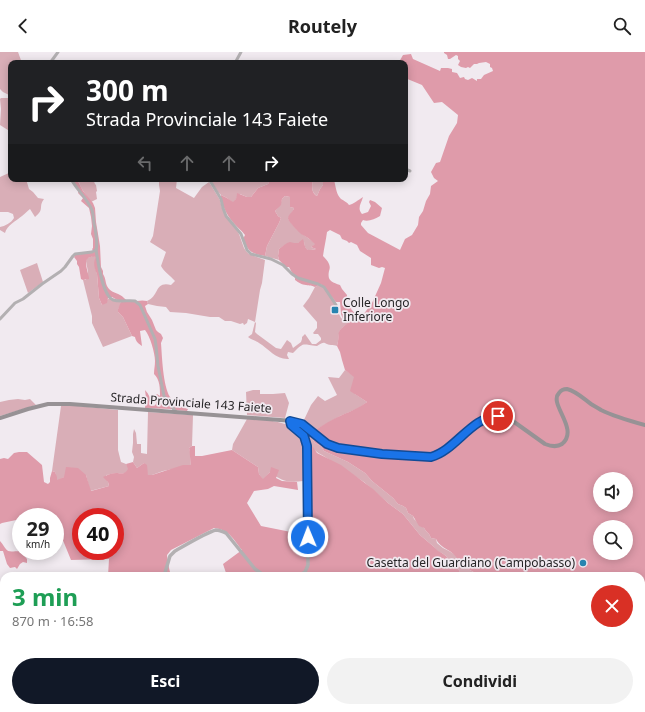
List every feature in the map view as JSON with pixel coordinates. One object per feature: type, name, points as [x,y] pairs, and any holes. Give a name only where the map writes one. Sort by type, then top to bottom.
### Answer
[{"type":"main road","name":"Strada Provinciale 143 Faiete","points":[[0,418],[48,404],[72,404],[290,421],[302,424],[327,444],[338,448],[382,454],[428,457],[438,455],[476,424],[492,417],[504,417],[550,446],[562,444],[566,439],[568,431],[556,398],[559,392],[564,389],[571,391],[604,411],[645,425]]},
{"type":"street","points":[[73,182],[91,208],[93,214],[97,241],[96,250],[106,291],[110,298],[116,301],[135,301],[140,304],[155,339],[164,396],[176,412]]},
{"type":"street","points":[[211,182],[221,199],[226,216],[241,234],[246,250],[251,254],[271,259],[282,265],[298,278],[324,287],[336,305]]},
{"type":"street","points":[[0,319],[15,303],[23,299],[61,271],[75,254],[92,252],[96,250]]},
{"type":"street","points":[[290,421],[291,425],[304,436],[307,446],[308,565],[305,572]]},
{"type":"street","points":[[165,572],[170,556],[174,552],[216,530],[226,533],[255,569],[260,572]]},
{"type":"shaded area","points":[[0,52],[18,52],[21,60],[8,60],[8,94],[0,89]]},
{"type":"shaded area","points":[[444,52],[645,52],[645,572],[474,572],[462,564],[461,561],[458,560],[436,539],[431,538],[424,528],[419,526],[413,516],[408,513],[406,508],[398,504],[365,473],[348,462],[324,451],[312,438],[307,437],[328,422],[358,408],[367,402],[350,391],[354,377],[345,370],[337,346],[339,331],[348,323],[346,319],[343,319],[341,314],[340,302],[336,302],[321,284],[315,287],[295,280],[289,267],[286,267],[279,260],[279,249],[290,242],[298,243],[303,239],[307,250],[316,249],[311,247],[315,244],[292,225],[288,219],[294,208],[290,207],[290,197],[285,196],[282,199],[281,205],[275,211],[281,218],[267,246],[265,256],[253,253],[247,247],[243,239],[245,235],[233,223],[226,213],[221,195],[233,202],[237,193],[251,197],[258,188],[269,182],[313,182],[313,191],[317,196],[323,182],[335,182],[338,195],[349,205],[363,197],[360,204],[362,214],[368,212],[371,206],[369,202],[370,200],[382,208],[380,216],[374,219],[363,220],[361,225],[368,233],[400,250],[405,239],[412,235],[418,225],[419,217],[430,194],[431,186],[438,181],[434,178],[431,172],[436,163],[440,162],[449,136],[457,123],[458,115],[442,102],[434,103],[422,85],[408,79],[408,60],[400,60],[403,55],[411,54],[413,59],[440,71],[441,68],[452,69],[452,72],[457,73],[460,78],[464,77],[468,80],[472,78],[477,81],[477,79],[481,79],[484,75],[493,71],[490,64],[486,62],[474,64],[470,68],[466,68],[458,65],[460,61],[456,55],[448,59]],"holes":[[[330,230],[340,235],[342,239],[357,245],[360,251],[371,258],[371,265],[379,268],[385,268],[381,283],[372,303],[360,319],[351,309],[352,305],[346,305],[347,295],[340,285],[329,279],[330,268],[323,256],[327,232]]]},
{"type":"shaded area","points":[[8,98],[8,130],[0,125],[0,99]]},
{"type":"shaded area","points":[[8,173],[8,182],[27,182],[29,189],[38,198],[44,199],[41,204],[40,212],[35,217],[30,209],[10,225],[5,233],[0,230],[0,227],[8,224],[14,218],[13,214],[8,212],[0,212],[0,177]]},
{"type":"shaded area","points":[[74,182],[78,182],[95,208],[101,267],[107,286],[111,291],[128,301],[147,301],[148,304],[145,306],[147,312],[156,330],[163,338],[161,343],[162,363],[164,379],[168,392],[174,401],[180,406],[188,409],[187,411],[145,408],[145,390],[150,397],[151,404],[154,406],[156,404],[155,396],[157,394],[160,396],[159,381],[154,374],[155,358],[149,336],[145,330],[140,331],[142,346],[138,343],[135,337],[132,336],[123,317],[118,312],[121,302],[112,297],[108,298],[107,303],[102,305],[99,298],[97,274],[94,265],[96,257],[88,258],[86,263],[89,279],[81,279],[79,267],[74,257],[75,255],[94,252],[92,249],[93,239],[91,234],[92,226],[89,208],[81,201],[83,198],[78,193],[79,190]]},
{"type":"shaded area","points":[[79,182],[94,182],[97,191],[97,199],[91,202]]},
{"type":"shaded area","points":[[159,182],[177,182],[176,188],[194,198],[202,187],[209,182],[220,200],[222,208],[239,234],[246,251],[249,254],[265,260],[255,322],[248,319],[247,323],[244,325],[243,323],[240,324],[225,321],[219,317],[170,312],[166,307],[148,304],[147,301],[154,296],[159,287],[166,284],[171,285],[175,281],[161,266],[166,252],[150,242],[153,236],[160,191]]},
{"type":"shaded area","points":[[212,182],[269,182],[258,188],[251,197],[240,194],[233,203],[218,192]]},
{"type":"shaded area","points":[[313,182],[323,182],[317,196],[312,187]]},
{"type":"shaded area","points":[[285,196],[290,197],[290,207],[294,208],[288,219],[299,231],[316,244],[311,247],[316,249],[307,250],[304,242],[285,245],[279,249],[279,260],[265,256],[267,246],[281,218],[275,211]]},
{"type":"shaded area","points":[[93,256],[97,257],[95,267],[99,298],[102,305],[110,298],[122,303],[118,309],[118,312],[123,317],[132,336],[103,347],[92,323],[92,316],[83,280],[86,280],[88,272],[86,261],[87,258]]},
{"type":"shaded area","points":[[37,263],[43,282],[28,293],[20,270]]},
{"type":"shaded area","points":[[321,284],[336,302],[334,304],[341,318],[345,321],[347,320],[349,323],[340,330],[337,346],[323,343],[317,346],[302,345],[293,353],[288,352],[287,355],[289,359],[284,359],[276,356],[258,342],[248,337],[252,334],[255,322],[255,332],[276,348],[281,349],[287,340],[291,343],[293,348],[301,342],[302,337],[305,334],[312,344],[316,344],[321,340],[318,334],[313,333],[317,328],[317,322],[303,306],[315,287]]},
{"type":"shaded area","points":[[345,370],[354,376],[355,394],[367,402],[359,408],[340,416],[314,431],[303,422],[311,405],[318,396],[325,401],[337,395],[328,377],[339,378]]},
{"type":"shaded area","points":[[260,390],[260,394],[285,393],[289,403],[285,418],[247,415],[246,392]]},
{"type":"shaded area","points":[[30,399],[36,405],[0,416],[0,402]]},
{"type":"shaded area","points":[[61,406],[118,410],[118,450],[121,462],[126,464],[129,469],[128,471],[125,473],[106,475],[109,486],[90,491],[86,475],[64,477],[57,481],[55,472],[52,471]]},
{"type":"shaded area","points":[[148,412],[193,415],[192,446],[189,448],[191,465],[148,476],[144,463],[137,468],[133,462],[133,434],[134,429],[137,444],[141,444],[141,453],[147,454]]},
{"type":"shaded area","points":[[247,419],[282,423],[297,431],[302,437],[307,448],[305,476],[303,481],[285,481],[270,472],[263,480],[259,474],[258,467],[232,450],[233,444]]},
{"type":"shaded area","points":[[295,423],[312,433],[307,437],[295,426]]},
{"type":"shaded area","points":[[307,437],[312,438],[324,451],[348,462],[365,473],[398,504],[406,508],[408,513],[413,516],[431,538],[436,539],[437,543],[457,556],[462,564],[474,572],[460,572],[446,556],[438,552],[420,535],[403,514],[364,482],[318,453],[308,444]]},
{"type":"shaded area","points":[[308,444],[313,447],[317,453],[341,465],[403,514],[420,535],[446,556],[460,572],[226,572],[223,564],[242,550],[228,533],[214,528],[171,550],[167,555],[170,572],[108,572],[109,560],[124,560],[124,508],[72,508],[71,560],[64,543],[64,508],[12,508],[12,521],[0,524],[0,459],[8,459],[14,453],[27,452],[42,465],[44,482],[48,484],[50,482],[52,471],[55,472],[57,480],[64,477],[66,467],[78,468],[86,475],[91,491],[109,486],[108,482],[103,477],[113,473],[124,473],[128,469],[126,464],[133,462],[137,468],[144,463],[147,465],[148,475],[152,475],[183,465],[191,465],[189,448],[192,446],[195,446],[195,456],[232,450],[258,467],[259,474],[263,479],[270,472],[271,467],[279,470],[276,478],[282,481],[297,482],[298,490],[274,486],[268,489],[254,491],[247,503],[261,526],[291,532],[295,541],[303,538],[310,464]]},
{"type":"shaded area","points":[[0,541],[7,550],[12,551],[12,560],[27,560],[27,563],[23,562],[17,569],[15,567],[10,568],[7,564],[3,551],[0,551]]},
{"type":"place","name":"Colle Longo Inferiore","points":[[335,310]]},
{"type":"place","name":"Casetta del Guardiano (Campobasso)","points":[[583,563]]},
{"type":"route","points":[[308,537],[307,446],[304,436],[291,425],[290,421],[302,424],[327,444],[338,448],[382,454],[431,457],[438,455],[476,424],[488,418],[498,416]]}]
